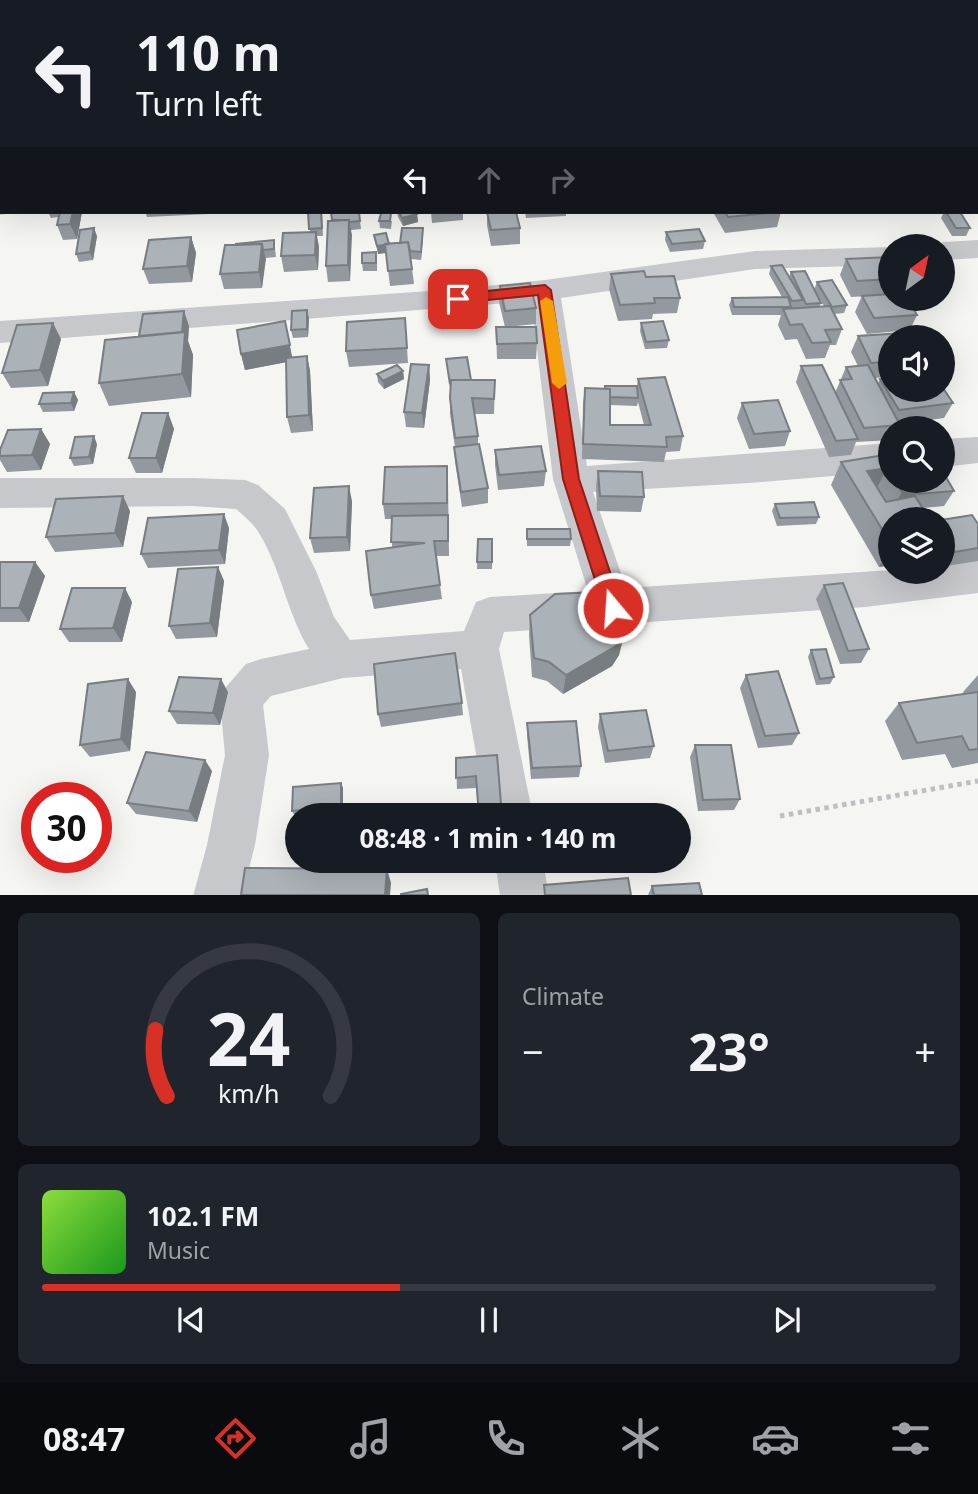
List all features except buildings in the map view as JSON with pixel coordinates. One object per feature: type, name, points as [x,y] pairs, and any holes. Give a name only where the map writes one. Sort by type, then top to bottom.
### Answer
[{"type":"street","points":[[956,250],[978,249]]},
{"type":"street","points":[[0,332],[458,299],[545,290],[755,260],[878,256]]},
{"type":"street","points":[[545,290],[571,479],[613,608]]},
{"type":"street","points":[[955,452],[978,450]]},
{"type":"street","points":[[571,479],[749,469],[878,458]]},
{"type":"street","points":[[0,493],[193,492],[245,495],[272,520],[297,571],[317,626],[333,651],[343,659]]},
{"type":"street","points":[[508,803],[478,649],[491,615],[865,590],[978,576]]},
{"type":"street","points":[[217,895],[231,845],[247,755],[241,701],[261,678],[288,675],[343,659],[478,649]]},
{"type":"street","points":[[521,873],[525,895]]},
{"type":"path","points":[[780,816],[978,781]]},
{"type":"slow traffic","points":[[546,301],[559,383]]},
{"type":"route","points":[[458,299],[545,290],[571,479],[613,608]]}]
